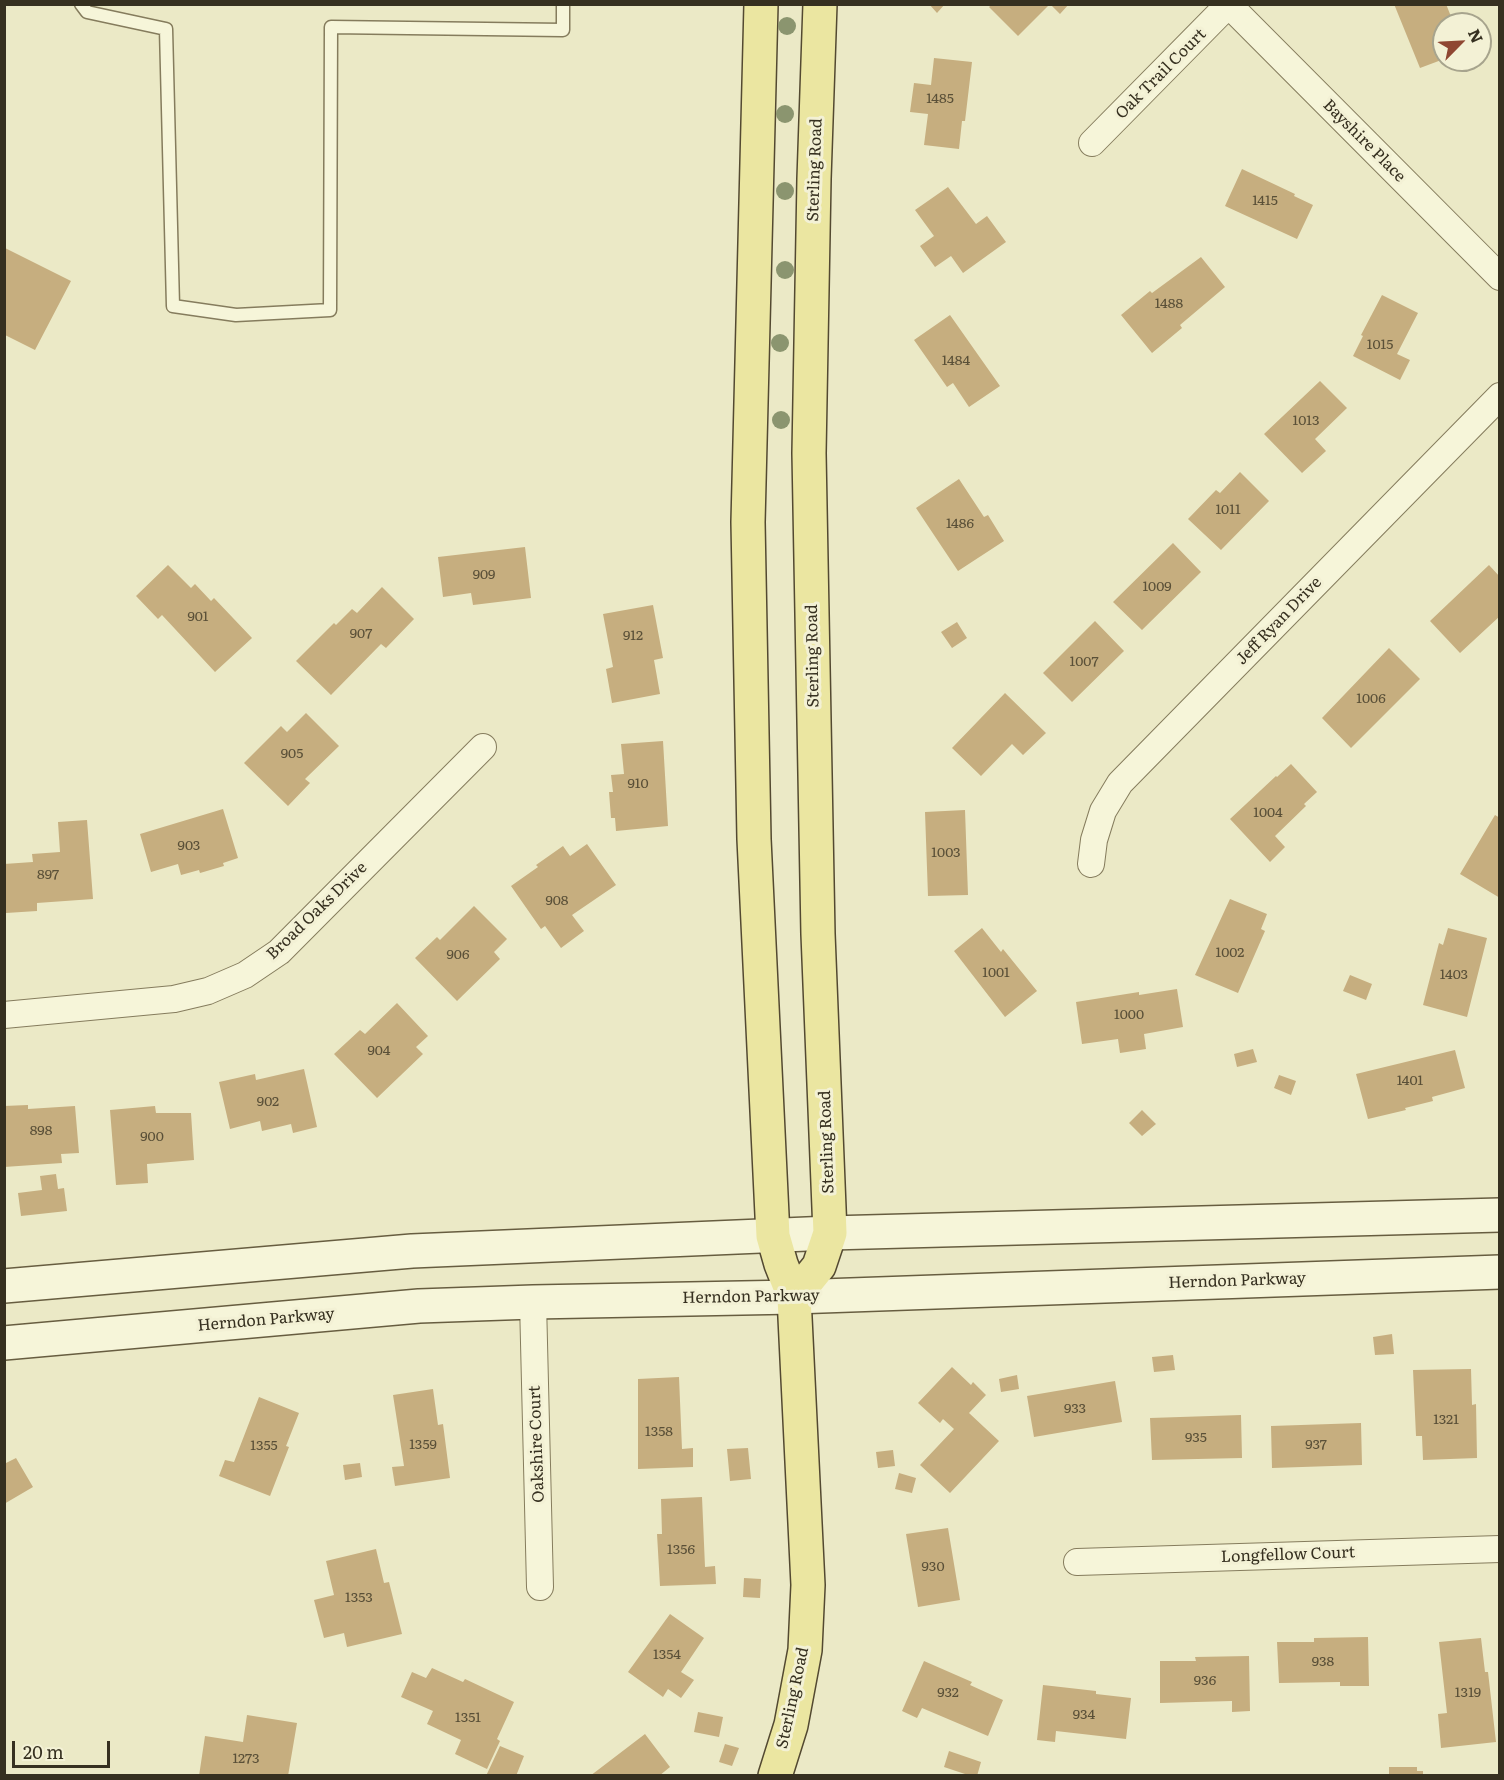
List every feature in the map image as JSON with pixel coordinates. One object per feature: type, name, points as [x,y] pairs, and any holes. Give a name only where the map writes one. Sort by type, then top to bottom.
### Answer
[{"type":"main road","name":"Sterling Road","points":[[761,4],[748,522],[754,839],[773,1236],[794,1297],[808,1585],[806,1650],[791,1725],[775,1776]]},
{"type":"main road","name":"Sterling Road","points":[[794,1297],[819,1266],[831,1233],[818,933],[809,453],[820,4]]},
{"type":"main road","points":[[4,1286],[260,1262],[412,1251],[831,1233],[1500,1215]]},
{"type":"main road","name":"Herndon Parkway","points":[[4,1343],[419,1306],[794,1297],[1500,1272]]},
{"type":"street","name":"Oak Trail Court","points":[[1092,144],[1229,5]]},
{"type":"street","name":"Bayshire Place","points":[[1229,5],[1500,277]]},
{"type":"street","name":"Jeff Ryan Drive","points":[[1091,864],[1094,840],[1103,811],[1120,783],[1500,396]]},
{"type":"street","name":"Broad Oaks Drive","points":[[4,1015],[174,999],[208,991],[245,975],[279,952],[483,747]]},
{"type":"street","name":"Oakshire Court","points":[[533,1302],[540,1587]]},
{"type":"street","name":"Longfellow Court","points":[[1077,1562],[1500,1549]]},
{"type":"lane","points":[[84,8],[166,29],[173,306],[236,315],[330,310],[331,27],[563,30],[563,4]]},
{"type":"building","points":[[929,4],[945,4],[937,13]]},
{"type":"building","points":[[992,4],[1050,4],[1018,36],[989,7]]},
{"type":"building","points":[[1050,4],[1069,4],[1060,14]]},
{"type":"building","points":[[1394,4],[1446,4],[1449,12],[1432,12],[1432,64],[1420,68]]},
{"type":"building","points":[[934,58],[972,62],[959,149],[924,145],[928,114],[910,112],[914,83],[931,85]]},
{"type":"building","points":[[1242,169],[1313,205],[1297,239],[1225,206]]},
{"type":"building","points":[[948,187],[976,224],[987,216],[1006,242],[963,273],[951,256],[935,267],[920,246],[934,236],[915,210]]},
{"type":"building","points":[[5,248],[71,281],[35,350],[5,335]]},
{"type":"building","points":[[1201,257],[1225,287],[1180,325],[1182,328],[1152,353],[1121,315],[1150,291],[1152,293]]},
{"type":"building","points":[[1382,295],[1418,313],[1397,354],[1410,360],[1400,380],[1353,356]]},
{"type":"building","points":[[950,315],[1000,386],[969,407],[953,383],[947,387],[914,340]]},
{"type":"building","points":[[1320,381],[1347,408],[1315,439],[1326,451],[1302,473],[1264,434]]},
{"type":"building","points":[[1240,472],[1269,501],[1221,550],[1188,519],[1216,490],[1220,493]]},
{"type":"building","points":[[959,479],[984,517],[988,515],[1004,541],[958,571],[916,508]]},
{"type":"building","points":[[1173,543],[1201,572],[1142,630],[1113,602]]},
{"type":"building","points":[[525,547],[531,598],[473,605],[471,593],[443,597],[438,557]]},
{"type":"building","points":[[168,565],[191,588],[195,584],[211,601],[214,598],[252,638],[215,672],[162,615],[158,619],[136,596]]},
{"type":"building","points":[[1489,565],[1500,577],[1500,616],[1460,653],[1430,621]]},
{"type":"building","points":[[382,587],[414,619],[386,648],[381,644],[331,695],[296,661],[334,623],[336,625],[352,609],[357,613]]},
{"type":"building","points":[[653,605],[663,658],[654,660],[660,694],[612,703],[606,669],[613,667],[603,614]]},
{"type":"building","points":[[1095,621],[1124,651],[1072,702],[1043,673]]},
{"type":"building","points":[[957,622],[967,638],[952,648],[941,632]]},
{"type":"building","points":[[1389,648],[1420,679],[1351,748],[1322,718]]},
{"type":"building","points":[[1005,693],[1046,733],[1023,755],[1012,744],[981,776],[952,748]]},
{"type":"building","points":[[306,713],[339,746],[305,779],[310,783],[288,806],[244,763],[281,726],[287,732]]},
{"type":"building","points":[[663,741],[668,826],[616,831],[615,818],[611,818],[609,792],[613,792],[611,775],[624,774],[621,744]]},
{"type":"building","points":[[1291,764],[1317,792],[1275,836],[1285,847],[1270,862],[1230,819]]},
{"type":"building","points":[[223,809],[238,858],[223,863],[224,866],[200,873],[199,870],[181,875],[178,864],[151,872],[140,834]]},
{"type":"building","points":[[965,810],[968,895],[928,896],[925,812]]},
{"type":"building","points":[[1495,815],[1500,818],[1500,898],[1460,874]]},
{"type":"building","points":[[87,820],[93,899],[37,903],[37,911],[6,913],[4,864],[33,862],[32,854],[60,852],[58,822]]},
{"type":"building","points":[[587,844],[616,885],[572,915],[584,931],[561,948],[545,926],[541,929],[511,886],[563,846],[570,856]]},
{"type":"building","points":[[1230,899],[1267,914],[1261,929],[1265,931],[1238,993],[1195,975]]},
{"type":"building","points":[[474,906],[507,939],[494,952],[500,959],[457,1001],[415,958],[437,937],[440,940]]},
{"type":"building","points":[[982,928],[1001,952],[1003,949],[1037,991],[1005,1017],[954,951]]},
{"type":"building","points":[[1448,928],[1487,938],[1467,1017],[1423,1005],[1439,943],[1443,945]]},
{"type":"building","points":[[1350,975],[1372,984],[1366,1000],[1343,991]]},
{"type":"building","points":[[1177,989],[1183,1027],[1144,1034],[1146,1049],[1120,1053],[1118,1039],[1082,1044],[1076,1002],[1139,992],[1139,995]]},
{"type":"building","points":[[397,1003],[428,1036],[416,1047],[423,1054],[377,1098],[334,1054],[360,1030],[365,1034]]},
{"type":"building","points":[[1253,1049],[1257,1062],[1237,1067],[1234,1054]]},
{"type":"building","points":[[1455,1050],[1465,1088],[1432,1097],[1433,1101],[1405,1108],[1406,1110],[1368,1119],[1356,1074]]},
{"type":"building","points":[[304,1069],[317,1127],[293,1133],[291,1124],[262,1131],[260,1121],[230,1129],[219,1082],[255,1074],[256,1080]]},
{"type":"building","points":[[1279,1075],[1296,1081],[1291,1095],[1274,1088]]},
{"type":"building","points":[[28,1105],[28,1109],[75,1106],[79,1153],[61,1154],[62,1163],[4,1167],[4,1106]]},
{"type":"building","points":[[155,1106],[156,1113],[191,1113],[194,1160],[147,1164],[148,1183],[116,1185],[110,1110]]},
{"type":"building","points":[[1142,1110],[1156,1124],[1142,1136],[1129,1123]]},
{"type":"building","points":[[56,1174],[58,1189],[64,1188],[67,1211],[21,1216],[18,1193],[42,1190],[40,1176]]},
{"type":"building","points":[[1392,1334],[1394,1354],[1375,1355],[1373,1337]]},
{"type":"building","points":[[1173,1355],[1175,1370],[1154,1372],[1152,1357]]},
{"type":"building","points":[[952,1367],[971,1385],[973,1382],[986,1395],[969,1413],[999,1441],[950,1493],[920,1465],[954,1429],[943,1419],[940,1423],[918,1403]]},
{"type":"building","points":[[1471,1369],[1472,1405],[1476,1404],[1477,1458],[1423,1460],[1422,1436],[1416,1436],[1413,1370]]},
{"type":"building","points":[[1017,1375],[1019,1389],[1001,1392],[999,1379]]},
{"type":"building","points":[[679,1377],[682,1449],[693,1448],[693,1467],[638,1469],[638,1379]]},
{"type":"building","points":[[1115,1381],[1122,1422],[1034,1437],[1027,1396]]},
{"type":"building","points":[[433,1389],[438,1425],[443,1424],[450,1478],[395,1486],[392,1467],[404,1466],[393,1395]]},
{"type":"building","points":[[259,1397],[299,1413],[270,1496],[219,1476],[225,1460],[234,1462]]},
{"type":"building","points":[[1241,1415],[1242,1458],[1152,1460],[1150,1418]]},
{"type":"building","points":[[1361,1423],[1362,1465],[1272,1468],[1271,1426]]},
{"type":"building","points":[[748,1448],[751,1479],[730,1481],[727,1449]]},
{"type":"building","points":[[893,1450],[895,1466],[878,1468],[876,1452]]},
{"type":"building","points":[[16,1458],[33,1487],[4,1504],[4,1464]]},
{"type":"building","points":[[360,1463],[362,1477],[345,1480],[343,1465]]},
{"type":"building","points":[[899,1473],[916,1478],[912,1493],[895,1489]]},
{"type":"building","points":[[702,1497],[705,1567],[715,1566],[716,1584],[660,1586],[657,1534],[662,1534],[661,1499]]},
{"type":"building","points":[[948,1528],[960,1600],[918,1607],[906,1534]]},
{"type":"building","points":[[376,1549],[384,1583],[389,1582],[402,1634],[347,1647],[344,1633],[324,1638],[314,1600],[334,1595],[326,1561]]},
{"type":"building","points":[[744,1578],[761,1579],[760,1598],[743,1597]]},
{"type":"building","points":[[670,1614],[704,1638],[681,1672],[694,1680],[681,1698],[668,1689],[663,1697],[628,1672]]},
{"type":"building","points":[[1368,1637],[1369,1686],[1340,1686],[1340,1682],[1279,1683],[1277,1642],[1314,1642],[1314,1638]]},
{"type":"building","points":[[1481,1638],[1485,1672],[1488,1672],[1496,1742],[1441,1748],[1438,1714],[1447,1713],[1439,1642]]},
{"type":"building","points":[[1249,1656],[1250,1711],[1232,1712],[1232,1701],[1160,1703],[1160,1661],[1196,1661],[1195,1657]]},
{"type":"building","points":[[924,1661],[972,1682],[970,1685],[1003,1700],[988,1736],[922,1708],[917,1718],[902,1711]]},
{"type":"building","points":[[432,1668],[463,1682],[465,1679],[514,1702],[497,1739],[500,1741],[487,1769],[455,1754],[461,1740],[427,1724],[433,1711],[401,1697],[412,1672],[426,1678]]},
{"type":"building","points":[[1043,1685],[1096,1691],[1096,1694],[1131,1698],[1126,1739],[1056,1731],[1055,1742],[1037,1740]]},
{"type":"building","points":[[698,1712],[723,1717],[719,1737],[694,1732]]},
{"type":"building","points":[[247,1715],[297,1723],[288,1776],[199,1776],[205,1736],[243,1742]]},
{"type":"building","points":[[645,1734],[670,1767],[659,1776],[590,1776]]},
{"type":"building","points":[[725,1744],[739,1748],[732,1766],[719,1762]]},
{"type":"building","points":[[500,1746],[524,1756],[516,1776],[486,1776]]},
{"type":"building","points":[[949,1751],[981,1762],[977,1776],[944,1767]]},
{"type":"building","points":[[1389,1767],[1417,1767],[1417,1771],[1423,1771],[1423,1776],[1389,1776]]}]
